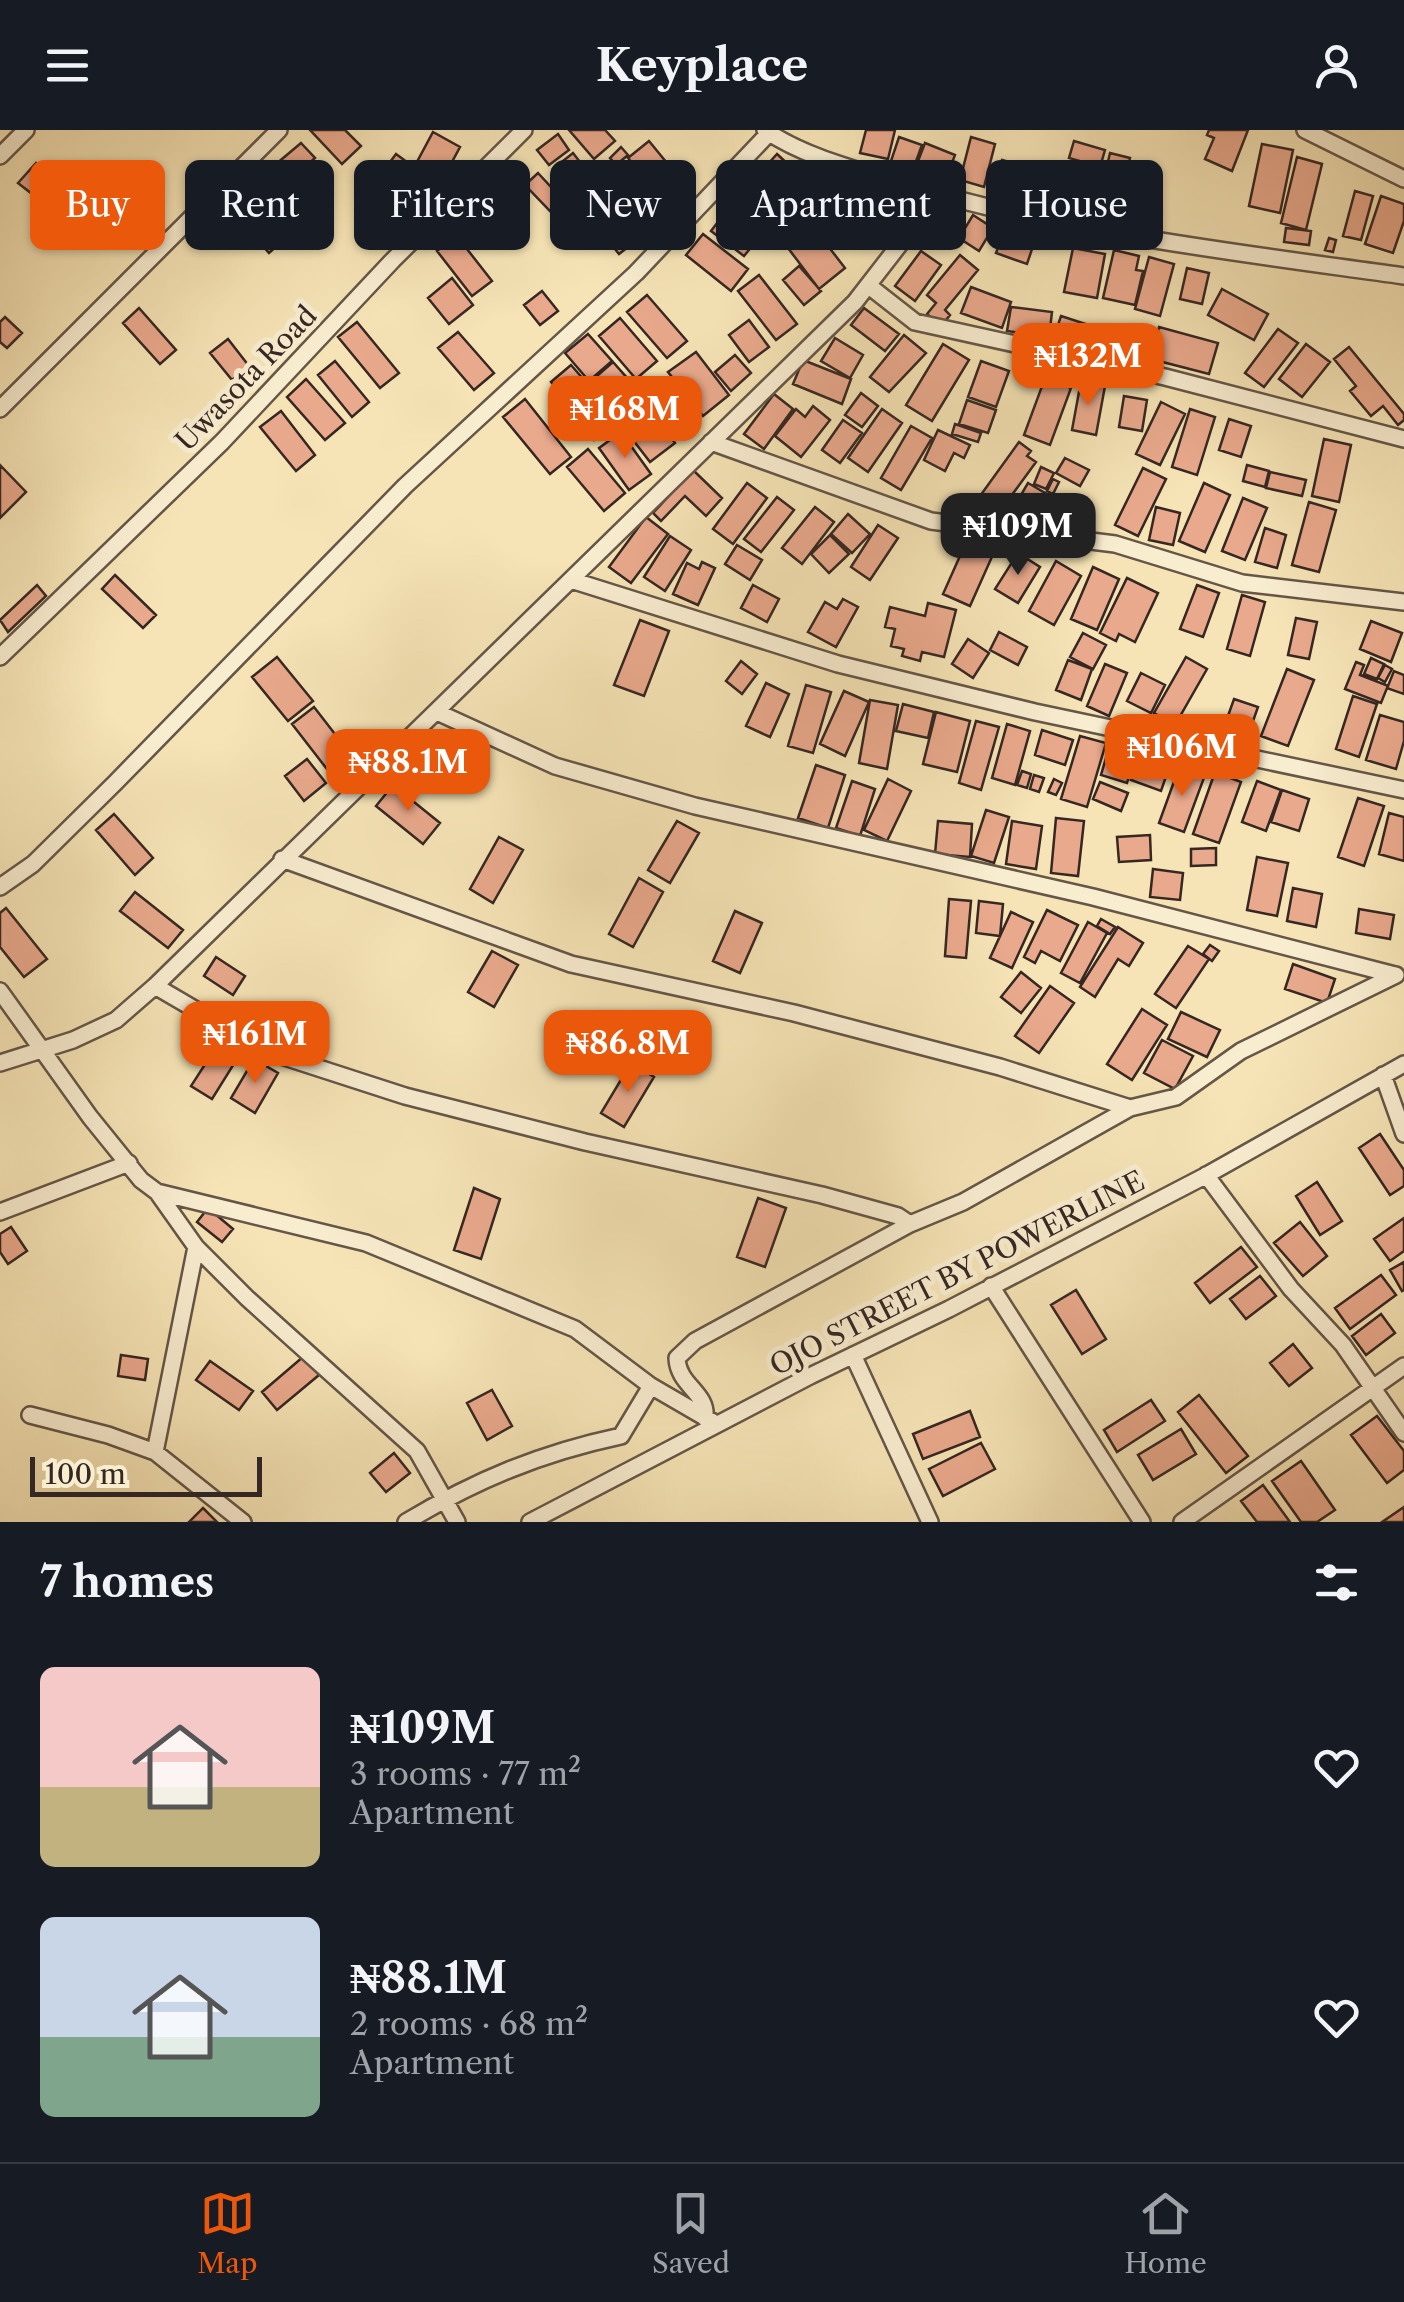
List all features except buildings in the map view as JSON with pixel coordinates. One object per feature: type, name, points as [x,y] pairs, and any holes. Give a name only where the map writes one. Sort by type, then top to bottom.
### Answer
[{"type":"street","points":[[0,156],[26,130]]},
{"type":"street","points":[[0,409],[280,130]]},
{"type":"street","name":"Uwasota Road","points":[[0,657],[222,442],[393,260],[524,130]]},
{"type":"street","points":[[1305,130],[1404,179]]},
{"type":"street","points":[[0,887],[33,864],[115,783],[405,486],[636,273],[767,132],[829,160]]},
{"type":"street","points":[[966,202],[1142,238],[1404,276]]},
{"type":"street","points":[[0,1062],[42,1051],[116,1020],[155,986],[855,302],[896,250]]},
{"type":"street","points":[[868,286],[915,322],[1165,377],[1404,439]]},
{"type":"street","points":[[712,442],[931,521],[1115,544],[1242,583],[1404,602]]},
{"type":"street","points":[[572,580],[838,664],[1034,712],[1404,790]]},
{"type":"street","points":[[436,712],[555,766],[695,806],[1093,897],[1399,973]]},
{"type":"street","points":[[282,859],[571,964],[850,1028],[1000,1067],[1130,1108]]},
{"type":"street","points":[[711,1421],[704,1402],[677,1372],[676,1358],[682,1351],[733,1318],[910,1224],[963,1202],[1130,1108],[1176,1096],[1241,1051],[1399,973]]},
{"type":"street","points":[[155,986],[266,1051],[405,1096],[585,1142],[822,1194],[898,1216],[910,1224]]},
{"type":"street","points":[[0,991],[128,1164],[157,1192],[196,1247],[298,1346],[416,1451],[457,1522]]},
{"type":"street","name":"OJO STREET BY POWERLINE","points":[[530,1522],[638,1466],[711,1421],[853,1355],[1206,1175],[1404,1064]]},
{"type":"street","points":[[1383,1075],[1404,1134]]},
{"type":"street","points":[[0,1212],[128,1164]]},
{"type":"street","points":[[1206,1175],[1291,1289],[1343,1345],[1404,1433]]},
{"type":"street","points":[[157,1192],[366,1243],[574,1329],[650,1386],[711,1421]]},
{"type":"street","points":[[154,1452],[196,1247]]},
{"type":"street","points":[[991,1286],[1142,1522]]},
{"type":"street","points":[[853,1355],[930,1522]]},
{"type":"street","points":[[1182,1522],[1404,1366]]},
{"type":"street","points":[[406,1522],[444,1499],[562,1448],[621,1436],[650,1386]]},
{"type":"street","points":[[30,1414],[154,1452],[244,1522]]},
{"type":"street","points":[[621,1436],[638,1466]]}]
